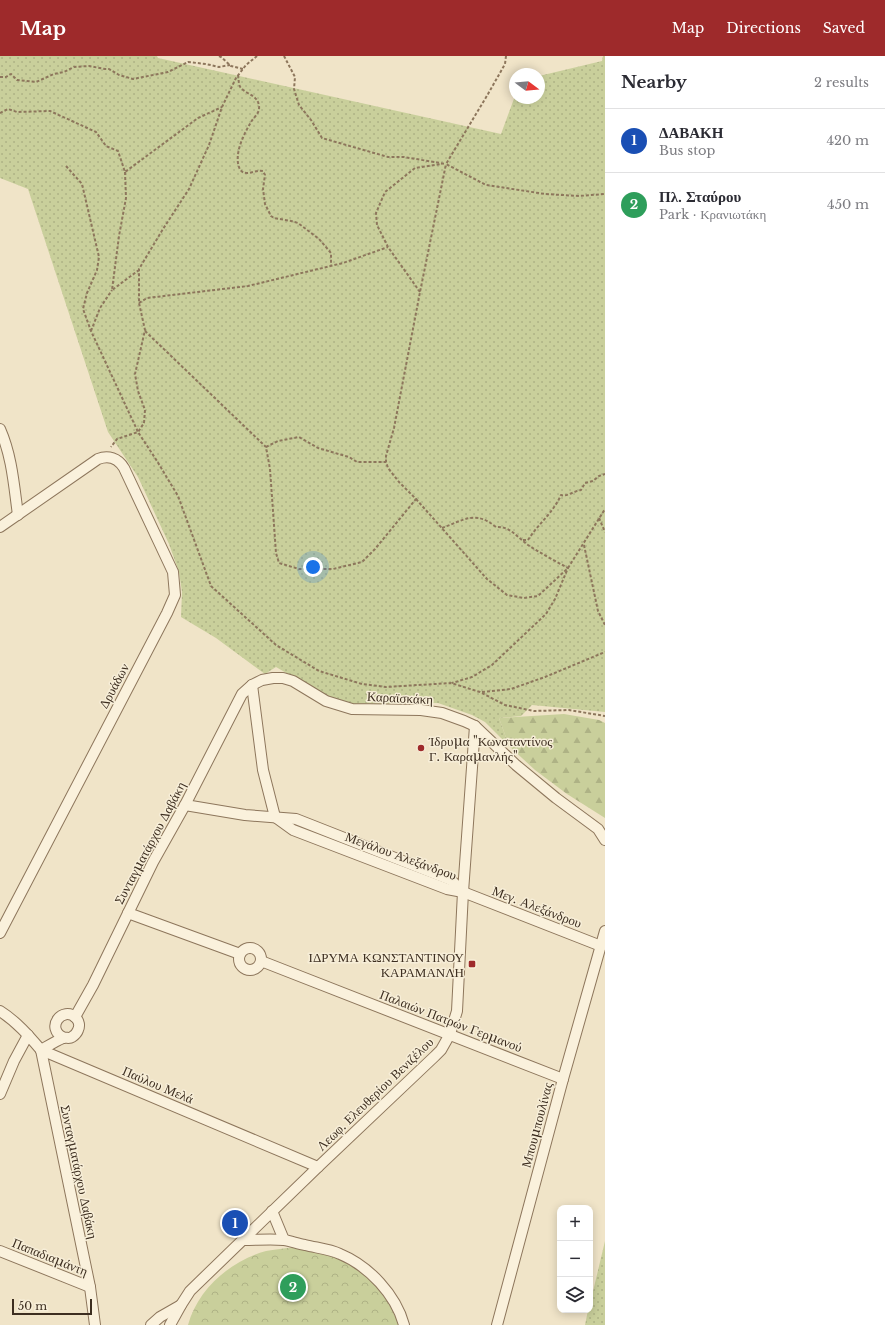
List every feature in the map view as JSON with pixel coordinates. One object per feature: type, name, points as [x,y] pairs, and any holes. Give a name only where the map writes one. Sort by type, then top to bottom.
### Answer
[{"type":"street","points":[[0,428],[10,462],[18,515]]},
{"type":"street","points":[[0,527],[97,460],[104,457]]},
{"type":"street","name":"Δρυάδων","points":[[0,933],[164,620],[175,595],[173,572],[124,468],[117,460],[104,457]]},
{"type":"street","name":"Καραϊσκάκη","points":[[252,685],[262,680],[283,678],[293,681],[326,701],[352,709],[421,710],[436,712],[464,721],[475,726],[516,765],[556,798],[598,829],[605,840]]},
{"type":"street","points":[[185,805],[245,815],[275,817],[263,770],[252,685]]},
{"type":"street","name":"Συνταγματάρχου Δαβάκη","points":[[75,1017],[93,985],[153,862],[185,805],[242,694],[252,685]]},
{"type":"street","name":"Λεωφ. Ελευθερίου Βενιζέλου","points":[[170,1325],[190,1291],[435,1056],[441,1050],[450,1034],[457,1011],[463,892],[475,726]]},
{"type":"street","name":"Μεγάλου Αλεξάνδρου","points":[[275,817],[293,830],[447,889],[463,892]]},
{"type":"street","name":"Μεγ. Αλεξάνδρου","points":[[463,892],[601,946]]},
{"type":"street","points":[[128,913],[240,954]]},
{"type":"street","name":"Μπουμπουλίνας","points":[[496,1325],[605,931]]},
{"type":"street","points":[[252,947],[259,951],[262,957],[257,968],[247,970],[239,962],[240,954],[245,949],[252,947]]},
{"type":"street","name":"Παλαιών Πατρών Γερμανού","points":[[261,961],[563,1079]]},
{"type":"street","name":"Παύλου Μελά","points":[[0,1011],[6,1014],[41,1050],[318,1167]]},
{"type":"street","points":[[41,1050],[64,1038],[74,1036],[78,1032],[78,1021],[75,1017],[66,1014],[58,1019],[55,1028],[56,1032],[64,1038]]},
{"type":"street","points":[[0,1094],[28,1035]]},
{"type":"street","name":"Συνταγματάρχου Δαβάκη","points":[[41,1050],[90,1287],[95,1325]]},
{"type":"street","points":[[272,1211],[284,1240]]},
{"type":"street","points":[[244,1240],[284,1240],[324,1248],[342,1255],[368,1271],[383,1286],[394,1302],[404,1325]]},
{"type":"street","name":"Παπαδιαμάντη","points":[[0,1251],[90,1287]]},
{"type":"street","name":"Λεωφ. Ελευθερίου Βενιζέλου","points":[[151,1325],[160,1317],[181,1305]]},
{"type":"path","points":[[219,56],[230,65]]},
{"type":"path","points":[[91,331],[100,308],[112,290],[140,269],[163,229],[189,190],[209,145],[222,107],[238,75],[246,64],[257,56]]},
{"type":"path","points":[[284,56],[295,77],[294,89],[299,106],[311,120],[322,138],[388,157],[446,164],[486,185],[545,194],[578,196],[605,194]]},
{"type":"path","points":[[506,56],[505,64],[446,164],[386,462],[388,468],[396,479],[416,499],[487,579],[507,595],[524,598],[538,596],[568,568]]},
{"type":"path","points":[[0,77],[6,77],[11,74],[17,80],[36,82],[74,67],[89,66],[105,69],[109,68],[120,75],[133,79],[168,72],[188,62],[219,67],[230,65],[243,69]]},
{"type":"path","points":[[238,75],[242,89],[254,96],[259,104],[259,110],[242,140],[237,158],[239,168],[242,172],[247,173],[257,170],[263,171],[265,175],[265,204],[271,216],[298,223],[319,239],[331,253],[331,266]]},
{"type":"path","points":[[124,172],[198,118],[222,107]]},
{"type":"path","points":[[0,113],[8,109],[18,112],[50,111],[96,132],[106,146],[118,151],[124,172],[126,198],[119,236],[112,290]]},
{"type":"path","points":[[420,292],[388,247],[377,225],[376,213],[385,192],[415,168],[446,164]]},
{"type":"path","points":[[66,166],[82,184],[99,257],[97,270],[82,309],[91,331],[138,432],[178,496],[211,586],[276,645],[319,671],[362,684],[386,687],[451,683],[472,677],[492,665],[546,614],[555,599],[568,568],[605,509]]},
{"type":"path","points":[[139,304],[147,298],[248,286],[331,266],[388,247]]},
{"type":"path","points":[[104,457],[117,439],[138,432],[144,424],[146,410],[138,391],[135,374],[145,330],[139,304],[140,269]]},
{"type":"path","points":[[145,330],[266,447],[270,469],[276,553],[279,563],[299,569],[333,569],[362,562],[375,549],[416,499]]},
{"type":"path","points":[[266,447],[278,441],[299,437],[318,448],[349,457],[357,462],[386,462]]},
{"type":"path","points":[[522,540],[528,540],[538,525],[545,520],[555,507],[561,496],[566,496],[575,491],[581,490],[585,483],[593,481],[599,476],[605,474]]},
{"type":"path","points":[[442,528],[472,517],[488,520],[496,527],[502,527],[513,532],[527,544],[568,568]]},
{"type":"path","points":[[599,518],[605,532]]},
{"type":"path","points":[[583,543],[598,610],[605,625]]},
{"type":"path","points":[[480,692],[511,689],[545,677],[605,652]]},
{"type":"path","points":[[451,683],[480,692],[505,705],[534,711],[569,710],[605,716]]},
{"type":"green space","points":[[0,56],[157,56],[158,58],[501,134],[512,104],[545,104],[545,75],[602,61],[603,56],[605,56],[605,712],[532,705],[521,716],[499,718],[509,746],[485,722],[472,715],[438,703],[350,704],[328,697],[276,667],[265,674],[216,638],[181,617],[182,592],[179,572],[169,544],[138,477],[108,432],[28,189],[0,178]]},
{"type":"green space","points":[[564,714],[599,720],[605,723],[605,818],[567,794],[535,770],[509,746],[499,718]]},
{"type":"green space","points":[[605,1241],[605,1325],[585,1325],[587,1313],[593,1313],[593,1291]]},
{"type":"green space","points":[[287,1248],[322,1252],[334,1256],[357,1269],[376,1286],[392,1310],[399,1325],[188,1325],[199,1300],[217,1278],[228,1269],[266,1251]]},
{"type":"place","name":"Ίδρυμα \"Κωνσταντίνος Γ. Καραμανλής\"","points":[[421,748]]},
{"type":"place","name":"ΙΔΡΥΜΑ ΚΩΝΣΤΑΝΤΙΝΟΥ ΚΑΡΑΜΑΝΛΗ","points":[[472,964]]},
{"type":"place","name":"ΔΑΒΑΚΗ","points":[[235,1223]]},
{"type":"place","name":"Πλ. Σταύρου","points":[[293,1287]]}]
